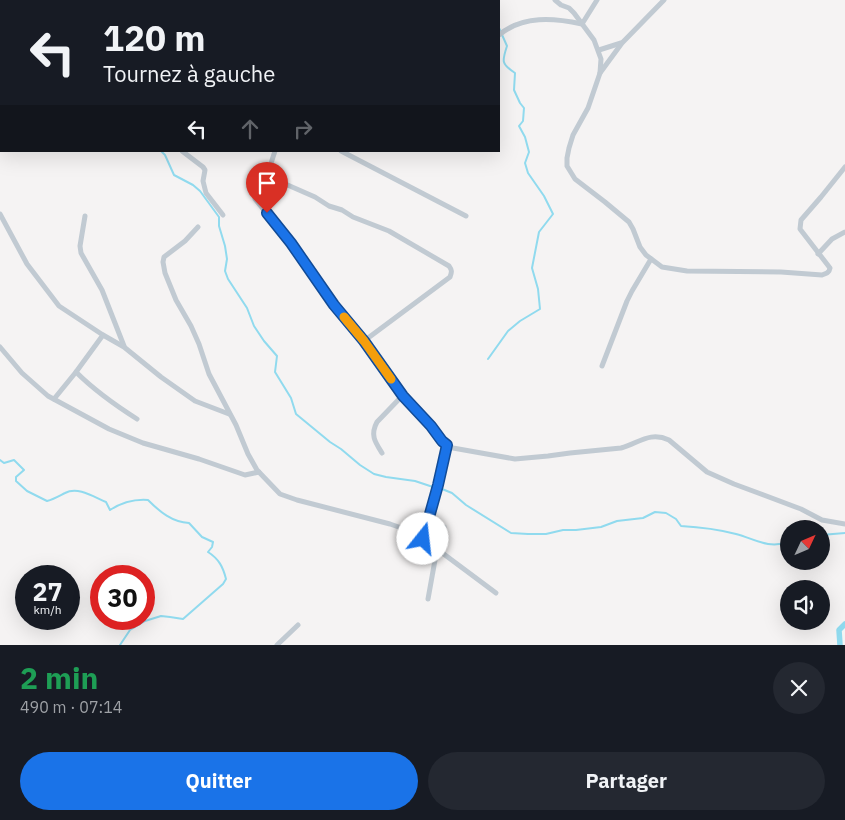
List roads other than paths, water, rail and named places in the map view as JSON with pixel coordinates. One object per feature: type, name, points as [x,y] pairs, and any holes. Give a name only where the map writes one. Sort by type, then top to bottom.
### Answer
[{"type":"street","points":[[556,0],[574,13],[594,40],[601,59],[600,73],[588,108],[573,135],[567,158],[567,166],[575,179],[628,222],[640,247],[651,260],[662,267],[687,271],[780,272],[822,275],[827,273],[830,268],[800,229],[801,220],[845,167]]},
{"type":"street","points":[[582,24],[597,0]]},
{"type":"street","points":[[600,73],[622,43],[664,0]]},
{"type":"street","points":[[500,34],[526,21],[548,19],[582,24]]},
{"type":"street","points":[[598,50],[622,43]]},
{"type":"street","points":[[183,152],[205,170],[203,181],[206,193],[223,215]]},
{"type":"street","points":[[275,152],[266,180],[254,197],[255,199],[291,243],[334,305],[364,341],[403,396],[447,445],[453,448],[515,459],[621,448],[644,438],[662,437],[669,440],[707,472],[801,509],[822,520],[845,524]]},
{"type":"street","points":[[342,152],[466,216]]},
{"type":"street","points":[[269,170],[283,183],[353,217],[389,231],[452,269],[450,277],[364,341]]},
{"type":"street","points":[[0,214],[27,264],[59,306],[124,347],[195,401],[229,414]]},
{"type":"street","points":[[85,216],[80,246],[81,253],[102,290],[124,347]]},
{"type":"street","points":[[198,228],[164,257],[165,273],[176,300],[199,344],[209,374],[236,425],[248,454],[259,472],[280,494],[413,532],[496,593]]},
{"type":"street","points":[[818,254],[832,239],[845,232]]},
{"type":"street","points":[[602,366],[632,291],[651,260]]},
{"type":"street","points":[[54,399],[103,335]]},
{"type":"street","points":[[0,347],[22,373],[48,396],[109,429],[143,443],[245,475],[259,472]]},
{"type":"street","points":[[76,372],[93,389],[137,419]]},
{"type":"street","points":[[382,453],[375,441],[374,428],[377,422],[403,396]]},
{"type":"street","points":[[423,539],[447,445]]},
{"type":"street","points":[[428,599],[437,548],[444,527]]},
{"type":"street","points":[[277,645],[298,625]]},
{"type":"waterway","points":[[488,359],[508,331],[540,309],[538,289],[532,268],[539,232],[553,214],[544,196],[528,173],[525,163],[529,152],[525,137],[519,126],[523,121],[524,108],[514,90],[515,73],[504,62],[507,46],[500,30]]},
{"type":"waterway","points":[[162,152],[174,175],[200,191],[219,217],[219,226],[227,259],[225,271],[228,279],[247,308],[254,326],[277,356],[275,372],[291,398],[296,414],[374,474],[415,481],[433,487]]},
{"type":"waterway","points":[[0,460],[4,463],[14,460],[24,470],[16,477],[16,481],[27,491],[47,501],[70,491],[81,491],[106,502],[110,510],[128,502],[148,500],[167,516],[177,521],[189,523],[202,537],[213,542],[208,552],[218,560],[222,567],[226,579],[223,584],[183,619],[161,616],[145,621],[130,630],[120,645]]},
{"type":"waterway","points":[[442,489],[452,493],[466,505],[511,533],[546,534],[563,530],[601,527],[617,521],[643,518],[655,512],[666,513],[676,519],[681,526],[722,531],[768,544],[780,544]]},
{"type":"waterway","points":[[830,534],[845,533]]},
{"type":"waterway","points":[[840,645],[839,630],[845,624]]}]
